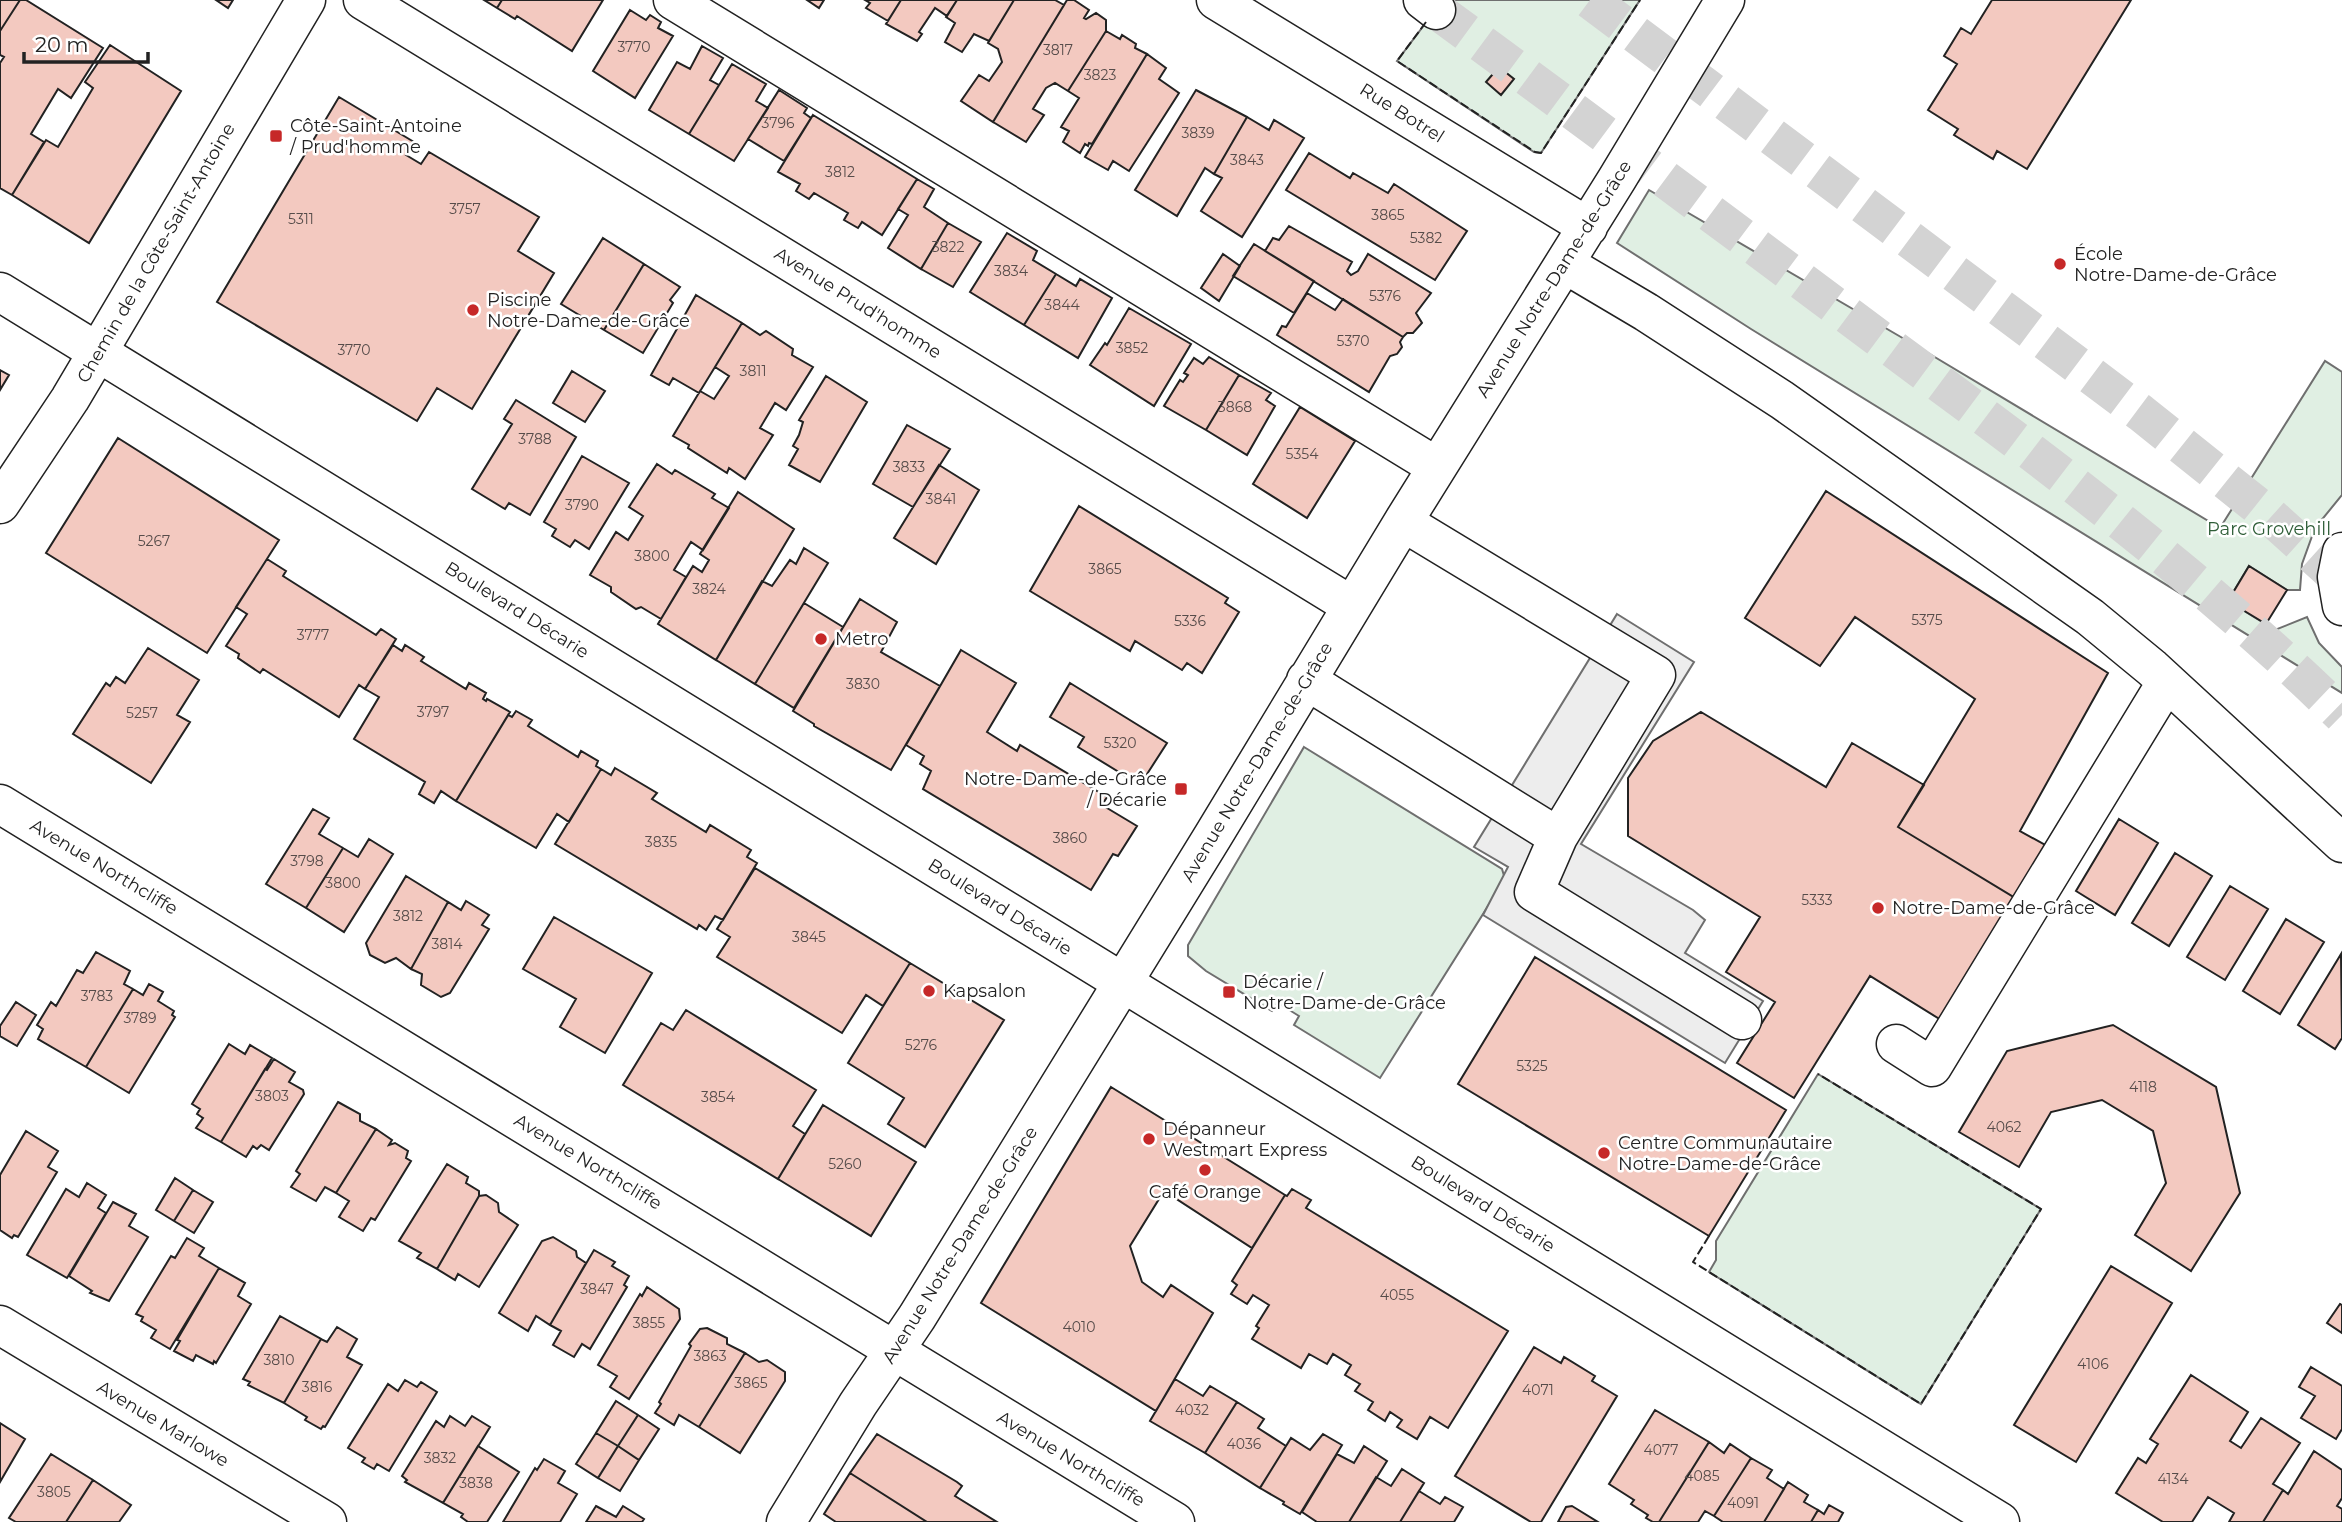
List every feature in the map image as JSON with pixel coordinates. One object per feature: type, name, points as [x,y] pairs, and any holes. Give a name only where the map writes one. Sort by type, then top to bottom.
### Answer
[{"type":"street","name":"Chemin de la Côte-Saint-Antoine","points":[[0,504],[65,406],[306,0]]},
{"type":"street","name":"Avenue Prud'homme","points":[[363,0],[1352,606]]},
{"type":"street","points":[[673,0],[1437,467]]},
{"type":"street","name":"Rue Botrel","points":[[1216,0],[1588,226]]},
{"type":"street","name":"Avenue Notre-Dame-de-Grâce","points":[[786,1522],[858,1404],[895,1350],[1725,0]]},
{"type":"street","points":[[1565,264],[1647,312],[1782,400],[2091,617],[2143,660],[2342,844]]},
{"type":"street","name":"Boulevard Décarie","points":[[0,292],[2000,1522]]},
{"type":"street","points":[[1403,522],[1656,675],[1558,837],[1534,892],[1742,1020]]},
{"type":"street","points":[[2342,552],[2337,577],[2342,606]]},
{"type":"street","points":[[1306,680],[1558,837]]},
{"type":"street","points":[[1896,1044],[1932,1067],[2166,683]]},
{"type":"street","name":"Avenue Northcliffe","points":[[0,804],[1175,1522]]},
{"type":"street","name":"Avenue Marlowe","points":[[0,1325],[327,1522]]},
{"type":"green space","points":[[1443,0],[1640,0],[1541,153],[1534,152],[1397,61]]},
{"type":"green space","name":"Parc Grovehill","points":[[1649,190],[2220,528],[2325,361],[2342,372],[2342,495],[2315,528],[2302,564],[2300,590],[2287,590],[2249,566],[2228,601],[2275,630],[2307,617],[2319,643],[2342,667],[2342,693],[1751,329],[1617,243]]},
{"type":"green space","points":[[1304,747],[1502,869],[1505,879],[1380,1078],[1294,1025],[1299,1016],[1278,1003],[1272,1011],[1206,971],[1188,956],[1188,945]]},
{"type":"green space","points":[[1818,1074],[2041,1209],[1921,1404],[1709,1272],[1716,1260],[1716,1241]]},
{"type":"shaded area","points":[[1617,614],[1694,662],[1581,844],[1693,910],[1705,920],[1685,953],[1763,1001],[1725,1063],[1483,915],[1508,867],[1474,847]]},
{"type":"building","points":[[0,0],[20,0],[0,31]]},
{"type":"building","points":[[20,0],[26,0],[103,48],[71,98],[58,89],[31,134],[44,142],[12,195],[0,188],[0,63],[4,57],[0,55],[0,31]]},
{"type":"building","points":[[216,0],[233,0],[228,8]]},
{"type":"building","points":[[484,0],[502,0],[497,8]]},
{"type":"building","points":[[502,0],[603,0],[572,51],[517,16],[515,19],[497,8]]},
{"type":"building","points":[[807,0],[824,0],[819,8]]},
{"type":"building","points":[[865,0],[901,0],[888,21],[866,8],[870,3]]},
{"type":"building","points":[[901,0],[957,0],[947,16],[935,8],[919,32],[922,34],[917,41],[886,24]]},
{"type":"building","points":[[957,0],[1014,0],[989,41],[974,34],[962,52],[945,42],[955,23],[946,17]]},
{"type":"building","points":[[1014,0],[1055,0],[1064,5],[993,122],[961,101],[979,75],[989,81],[1002,62],[998,49],[988,43]]},
{"type":"building","points":[[1067,0],[1074,0],[1089,10],[1084,18],[1096,13],[1106,20],[1106,31],[1068,91],[1055,83],[1046,88],[1033,109],[1044,115],[1026,142],[993,122]]},
{"type":"building","points":[[1992,0],[2131,0],[2027,169],[1997,151],[1993,159],[1954,135],[1958,129],[1928,110],[1957,64],[1944,56],[1961,28],[1971,34]]},
{"type":"building","points":[[630,10],[646,20],[650,15],[661,22],[658,28],[673,36],[635,98],[593,71]]},
{"type":"building","points":[[1106,31],[1120,39],[1122,35],[1136,44],[1135,48],[1147,54],[1092,144],[1085,144],[1080,153],[1063,142],[1069,131],[1061,127],[1079,98],[1068,91]]},
{"type":"building","points":[[110,45],[181,91],[89,243],[12,195],[46,140],[58,147],[93,88],[85,82]]},
{"type":"building","points":[[702,46],[723,58],[710,80],[719,85],[689,134],[649,110],[677,62],[690,69]]},
{"type":"building","points":[[1147,54],[1166,68],[1159,79],[1179,93],[1129,171],[1113,161],[1108,170],[1085,157]]},
{"type":"building","points":[[732,64],[766,84],[756,101],[768,108],[734,161],[689,134]]},
{"type":"building","points":[[1499,67],[1514,79],[1501,95],[1486,82]]},
{"type":"building","points":[[779,90],[807,108],[804,113],[811,118],[784,161],[748,139]]},
{"type":"building","points":[[1196,90],[1247,117],[1214,174],[1205,168],[1177,216],[1135,190]]},
{"type":"building","points":[[339,97],[414,142],[406,155],[421,164],[429,152],[539,217],[518,251],[554,273],[472,409],[437,388],[417,421],[217,302]]},
{"type":"building","points":[[813,115],[917,179],[882,235],[862,222],[858,228],[844,220],[848,213],[814,193],[809,199],[796,191],[800,184],[778,172]]},
{"type":"building","points":[[1247,117],[1269,130],[1274,120],[1304,138],[1242,237],[1201,211],[1222,178],[1214,174]]},
{"type":"building","points":[[1309,153],[1350,178],[1353,173],[1388,193],[1394,184],[1467,231],[1435,280],[1286,190]]},
{"type":"building","points":[[917,179],[934,189],[924,207],[948,223],[921,269],[888,248],[908,215],[898,209]]},
{"type":"building","points":[[948,223],[981,242],[953,287],[921,269]]},
{"type":"building","points":[[1289,226],[1352,262],[1347,271],[1351,275],[1358,271],[1368,254],[1431,293],[1416,313],[1422,323],[1413,333],[1407,333],[1403,337],[1265,251],[1273,238],[1279,240]]},
{"type":"building","points":[[1007,233],[1037,251],[1033,260],[1056,274],[1024,325],[970,292]]},
{"type":"building","points":[[603,238],[644,264],[604,330],[561,304]]},
{"type":"building","points":[[1254,244],[1314,281],[1294,313],[1233,276]]},
{"type":"building","points":[[1223,254],[1240,266],[1219,301],[1201,288]]},
{"type":"building","points":[[644,264],[680,287],[670,300],[673,303],[643,353],[604,330]]},
{"type":"building","points":[[1056,274],[1076,286],[1080,279],[1112,298],[1078,358],[1024,325]]},
{"type":"building","points":[[1307,293],[1335,310],[1343,299],[1403,337],[1400,342],[1402,347],[1397,354],[1390,356],[1369,392],[1277,335],[1282,326],[1286,327]]},
{"type":"building","points":[[696,295],[742,323],[699,393],[673,378],[669,385],[651,375]]},
{"type":"building","points":[[1129,308],[1191,344],[1154,406],[1090,365],[1105,343],[1107,345]]},
{"type":"building","points":[[742,323],[760,335],[766,331],[793,349],[792,355],[813,367],[786,410],[775,403],[760,428],[773,435],[745,479],[729,468],[727,473],[673,436],[700,391],[714,399],[729,376],[715,367]]},
{"type":"building","points":[[1209,357],[1239,375],[1206,430],[1164,406],[1180,380],[1183,382],[1188,375],[1184,373],[1194,358],[1203,364]]},
{"type":"building","points":[[0,370],[9,375],[0,390]]},
{"type":"building","points":[[572,371],[605,391],[585,422],[553,403]]},
{"type":"building","points":[[1239,375],[1271,393],[1266,400],[1275,406],[1247,455],[1206,430]]},
{"type":"building","points":[[826,376],[867,402],[820,482],[789,465],[798,449],[793,446],[803,422],[799,420]]},
{"type":"building","points":[[516,400],[576,437],[530,515],[509,503],[505,509],[472,489],[512,424],[504,419]]},
{"type":"building","points":[[1300,407],[1355,441],[1307,518],[1253,484]]},
{"type":"building","points":[[907,425],[950,449],[913,507],[873,484]]},
{"type":"building","points":[[118,438],[279,540],[207,653],[46,553]]},
{"type":"building","points":[[582,456],[629,483],[589,549],[575,540],[570,547],[552,536],[556,529],[544,522]]},
{"type":"building","points":[[657,464],[672,474],[675,470],[715,494],[712,498],[729,508],[703,550],[691,542],[674,570],[686,577],[661,619],[641,607],[636,609],[611,592],[611,587],[590,575],[616,532],[628,540],[643,516],[629,507]]},
{"type":"building","points":[[939,465],[979,490],[936,564],[894,538]]},
{"type":"building","points":[[1826,491],[2108,673],[2020,831],[2047,846],[2017,899],[1898,827],[1975,699],[1855,617],[1820,666],[1745,618]]},
{"type":"building","points":[[738,492],[794,529],[716,660],[658,624],[693,566],[702,572],[709,560],[700,554]]},
{"type":"building","points":[[1079,506],[1228,598],[1225,603],[1239,612],[1202,673],[1187,663],[1182,670],[1135,641],[1130,651],[1030,591]]},
{"type":"building","points":[[804,548],[828,563],[755,684],[716,660],[762,581],[772,586],[790,560],[796,564]]},
{"type":"building","points":[[267,559],[286,571],[283,576],[376,635],[381,629],[396,639],[365,689],[359,685],[339,717],[263,669],[260,673],[226,646],[247,614],[236,607]]},
{"type":"building","points":[[2249,566],[2287,590],[2266,624],[2228,601]]},
{"type":"building","points":[[860,599],[897,622],[881,652],[940,686],[891,770],[793,711]]},
{"type":"building","points":[[804,603],[843,627],[794,708],[755,684]]},
{"type":"building","points":[[393,645],[402,651],[405,645],[424,657],[421,661],[466,689],[469,683],[486,693],[483,699],[510,712],[456,801],[441,791],[434,803],[419,794],[425,782],[354,739],[379,697],[365,689]]},
{"type":"building","points":[[148,648],[199,680],[177,715],[190,722],[151,783],[73,734],[106,683],[110,686],[116,677],[125,683]]},
{"type":"building","points":[[961,650],[1016,683],[987,732],[1017,751],[1020,745],[1107,797],[1102,805],[1137,826],[1118,856],[1113,854],[1091,890],[923,789],[931,771],[920,764],[924,756],[906,745]]},
{"type":"building","points":[[1070,683],[1167,743],[1140,785],[1078,747],[1084,737],[1050,717]]},
{"type":"building","points":[[516,711],[532,720],[528,726],[578,757],[581,751],[598,761],[596,766],[601,769],[569,822],[557,814],[536,848],[456,801],[508,715],[512,717]]},
{"type":"building","name":"Notre-Dame-de-Grâce","points":[[1701,712],[1826,787],[1852,743],[1924,785],[1898,827],[2017,899],[1941,1020],[1870,976],[1794,1098],[1737,1063],[1775,1002],[1726,972],[1760,917],[1628,836],[1628,778],[1653,741]]},
{"type":"building","points":[[615,768],[657,793],[652,799],[706,832],[710,825],[751,850],[747,857],[757,863],[723,920],[715,916],[706,930],[699,925],[697,929],[555,844],[601,769],[611,775]]},
{"type":"building","points":[[313,809],[329,818],[319,834],[343,848],[306,908],[266,884]]},
{"type":"building","points":[[2119,819],[2158,843],[2115,915],[2076,891]]},
{"type":"building","points":[[369,839],[393,854],[344,932],[306,908],[343,848],[358,857]]},
{"type":"building","points":[[2175,853],[2212,876],[2169,946],[2132,923]]},
{"type":"building","points":[[755,868],[910,963],[883,1006],[866,995],[842,1033],[717,957],[730,937],[717,929]]},
{"type":"building","points":[[406,876],[448,902],[411,969],[396,958],[385,963],[370,955],[366,943]]},
{"type":"building","points":[[2230,886],[2268,909],[2225,980],[2187,957]]},
{"type":"building","points":[[466,901],[489,915],[482,925],[489,929],[450,993],[441,997],[421,985],[422,974],[411,969],[448,902],[461,910]]},
{"type":"building","points":[[554,917],[652,973],[605,1053],[560,1027],[576,999],[523,969]]},
{"type":"building","points":[[2286,919],[2324,942],[2280,1014],[2243,991]]},
{"type":"building","points":[[96,952],[130,971],[124,984],[133,989],[86,1067],[38,1039],[43,1029],[37,1025],[51,1002],[56,1006],[77,970],[83,973]]},
{"type":"building","points":[[2341,954],[2342,1038],[2335,1049],[2298,1025]]},
{"type":"building","points":[[1535,957],[1786,1110],[1709,1236],[1458,1084]]},
{"type":"building","points":[[910,963],[1004,1020],[925,1147],[888,1124],[904,1098],[848,1063]]},
{"type":"building","points":[[149,984],[163,992],[158,1001],[174,1011],[172,1015],[175,1017],[129,1093],[86,1067],[133,989],[143,995]]},
{"type":"building","points":[[16,1002],[36,1015],[17,1046],[0,1036],[0,1026]]},
{"type":"building","points":[[686,1010],[816,1090],[793,1126],[805,1134],[778,1179],[623,1085],[661,1023],[673,1030]]},
{"type":"building","points":[[2113,1025],[2216,1087],[2240,1193],[2191,1271],[2135,1235],[2166,1183],[2153,1131],[2102,1100],[2051,1112],[2019,1167],[1959,1132],[2007,1051]]},
{"type":"building","points":[[229,1044],[245,1054],[250,1045],[272,1058],[221,1142],[196,1128],[203,1118],[197,1114],[200,1109],[192,1104]]},
{"type":"building","points":[[274,1059],[295,1072],[289,1082],[303,1090],[304,1094],[269,1150],[261,1145],[257,1149],[253,1146],[246,1157],[221,1142],[265,1069],[267,1070]]},
{"type":"building","points":[[1111,1087],[1285,1195],[1252,1248],[1164,1191],[1130,1246],[1142,1282],[1163,1297],[1171,1285],[1213,1313],[1156,1411],[981,1303]]},
{"type":"building","points":[[338,1102],[360,1114],[360,1121],[376,1129],[336,1193],[325,1187],[316,1201],[291,1187],[300,1174],[296,1171]]},
{"type":"building","points":[[823,1105],[916,1162],[871,1236],[778,1179]]},
{"type":"building","points":[[376,1129],[392,1140],[389,1145],[395,1143],[408,1151],[406,1158],[411,1161],[375,1220],[371,1218],[363,1231],[339,1217],[349,1201],[336,1193]]},
{"type":"building","points":[[26,1131],[58,1151],[48,1167],[57,1172],[18,1237],[14,1235],[12,1238],[0,1230],[0,1175]]},
{"type":"building","points":[[447,1164],[468,1177],[466,1183],[479,1191],[479,1196],[437,1269],[417,1258],[421,1253],[399,1241]]},
{"type":"building","points":[[175,1178],[193,1190],[174,1221],[156,1210]]},
{"type":"building","points":[[87,1183],[106,1195],[98,1208],[106,1213],[67,1278],[27,1255],[66,1189],[79,1197]]},
{"type":"building","points":[[1292,1189],[1311,1200],[1306,1208],[1508,1331],[1448,1428],[1430,1417],[1417,1439],[1397,1427],[1402,1420],[1390,1412],[1385,1421],[1368,1410],[1373,1402],[1355,1391],[1360,1384],[1345,1375],[1351,1365],[1333,1354],[1327,1364],[1309,1354],[1301,1368],[1252,1339],[1259,1328],[1256,1326],[1269,1305],[1253,1295],[1247,1304],[1231,1294],[1237,1285],[1232,1281],[1285,1195]]},
{"type":"building","points":[[193,1190],[213,1202],[194,1233],[174,1221]]},
{"type":"building","points":[[486,1195],[498,1203],[499,1212],[518,1225],[479,1287],[458,1274],[455,1280],[437,1269],[479,1196]]},
{"type":"building","points":[[113,1202],[136,1214],[129,1226],[148,1237],[109,1301],[90,1293],[92,1291],[69,1276]]},
{"type":"building","points":[[553,1237],[576,1251],[577,1257],[586,1263],[550,1325],[536,1316],[528,1331],[499,1313],[542,1241]]},
{"type":"building","points":[[187,1238],[204,1248],[199,1256],[219,1268],[170,1349],[151,1338],[156,1330],[141,1321],[143,1317],[136,1314],[171,1256],[175,1258]]},
{"type":"building","points":[[594,1250],[615,1262],[612,1266],[629,1276],[624,1285],[627,1287],[590,1349],[582,1344],[574,1357],[553,1345],[561,1331],[550,1325]]},
{"type":"building","points":[[2111,1266],[2172,1303],[2076,1462],[2014,1425]]},
{"type":"building","points":[[219,1268],[245,1283],[238,1296],[251,1304],[216,1363],[196,1355],[193,1361],[174,1351],[180,1341],[177,1340]]},
{"type":"building","points":[[647,1287],[679,1309],[680,1319],[629,1399],[610,1387],[617,1376],[598,1365],[640,1294],[642,1296]]},
{"type":"building","points":[[2340,1304],[2342,1305],[2342,1333],[2327,1323]]},
{"type":"building","points":[[280,1316],[321,1339],[284,1403],[248,1385],[250,1382],[243,1379]]},
{"type":"building","points":[[337,1327],[357,1339],[347,1357],[362,1365],[325,1427],[321,1429],[284,1403],[321,1339],[327,1342]]},
{"type":"building","points":[[707,1328],[727,1338],[727,1344],[745,1353],[699,1427],[679,1415],[674,1425],[655,1413],[691,1346],[689,1344],[700,1329]]},
{"type":"building","points":[[1534,1347],[1561,1363],[1564,1357],[1595,1376],[1592,1381],[1617,1396],[1541,1522],[1531,1522],[1455,1476]]},
{"type":"building","points":[[745,1353],[759,1362],[767,1360],[785,1372],[785,1381],[740,1453],[699,1427]]},
{"type":"building","points":[[2311,1367],[2342,1386],[2342,1429],[2336,1439],[2301,1418],[2315,1396],[2299,1387]]},
{"type":"building","points":[[2191,1375],[2248,1412],[2230,1441],[2241,1448],[2261,1418],[2300,1443],[2273,1484],[2283,1490],[2263,1522],[2229,1522],[2234,1513],[2208,1497],[2192,1522],[2163,1522],[2116,1493],[2138,1458],[2146,1463],[2158,1444],[2150,1439]]},
{"type":"building","points":[[1175,1379],[1203,1396],[1210,1386],[1237,1402],[1205,1453],[1150,1421]]},
{"type":"building","points":[[405,1380],[417,1387],[421,1382],[437,1392],[389,1471],[377,1464],[374,1469],[362,1462],[365,1458],[348,1448],[388,1384],[398,1391]]},
{"type":"building","points":[[616,1401],[638,1415],[618,1446],[596,1433]]},
{"type":"building","points":[[1237,1402],[1264,1419],[1258,1428],[1286,1446],[1260,1488],[1205,1453]]},
{"type":"building","points":[[1655,1410],[1709,1442],[1659,1522],[1646,1518],[1648,1515],[1631,1504],[1634,1500],[1609,1484]]},
{"type":"building","points":[[638,1415],[659,1429],[639,1460],[618,1446]]},
{"type":"building","points":[[450,1416],[465,1426],[472,1416],[490,1427],[443,1503],[405,1482],[407,1480],[402,1476],[436,1421],[444,1427]]},
{"type":"building","points":[[0,1423],[25,1439],[0,1482]]},
{"type":"building","points":[[596,1433],[618,1446],[598,1478],[576,1464]]},
{"type":"building","points":[[877,1434],[957,1482],[962,1486],[955,1496],[997,1522],[927,1522],[850,1473]]},
{"type":"building","points":[[1323,1434],[1342,1445],[1300,1514],[1260,1488],[1291,1438],[1310,1450]]},
{"type":"building","points":[[1709,1442],[1724,1453],[1730,1444],[1751,1458],[1714,1516],[1705,1511],[1698,1522],[1659,1522]]},
{"type":"building","points":[[478,1446],[519,1472],[487,1522],[468,1522],[461,1517],[463,1514],[443,1503]]},
{"type":"building","points":[[618,1446],[639,1460],[620,1491],[598,1478]]},
{"type":"building","points":[[1364,1446],[1387,1461],[1349,1522],[1317,1522],[1302,1512],[1337,1454],[1354,1463]]},
{"type":"building","points":[[2314,1451],[2342,1470],[2342,1498],[2337,1506],[2342,1509],[2342,1522],[2263,1522],[2283,1490],[2288,1494]]},
{"type":"building","points":[[51,1454],[93,1480],[66,1522],[16,1522],[9,1518]]},
{"type":"building","points":[[1751,1458],[1772,1470],[1767,1478],[1784,1489],[1764,1522],[1723,1522],[1714,1516]]},
{"type":"building","points":[[544,1459],[565,1471],[558,1483],[577,1494],[560,1522],[503,1522],[535,1468],[537,1470]]},
{"type":"building","points":[[1402,1469],[1424,1483],[1400,1522],[1349,1522],[1376,1477],[1391,1486]]},
{"type":"building","points":[[850,1473],[927,1522],[836,1522],[824,1514]]},
{"type":"building","points":[[93,1480],[131,1505],[119,1522],[66,1522]]},
{"type":"building","points":[[1788,1482],[1808,1495],[1804,1502],[1818,1510],[1811,1522],[1764,1522]]},
{"type":"building","points":[[1419,1491],[1440,1504],[1445,1497],[1463,1507],[1454,1522],[1400,1522]]},
{"type":"building","points":[[1829,1505],[1843,1513],[1838,1522],[1811,1522],[1818,1510],[1824,1514]]},
{"type":"building","points":[[596,1506],[616,1517],[623,1506],[644,1519],[642,1522],[586,1522]]},
{"type":"building","points":[[1572,1506],[1598,1522],[1558,1522],[1566,1507]]},
{"type":"tunnel","points":[[1590,0],[2141,413],[2270,516],[2342,581]]},
{"type":"tunnel","points":[[1436,10],[2060,474],[2233,614],[2342,715]]},
{"type":"fence","points":[[1426,22],[1397,61],[1535,152],[1541,153],[1640,0]]},
{"type":"fence","points":[[1709,1236],[1693,1262],[1921,1404],[2041,1209],[1818,1074]]},
{"type":"place","name":"Côte-Saint-Antoine / Prud'homme","points":[[276,136]]},
{"type":"place","name":"École Notre-Dame-de-Grâce","points":[[2060,264]]},
{"type":"place","name":"Piscine Notre-Dame-de-Grâce","points":[[473,310]]},
{"type":"place","name":"Metro","points":[[821,639]]},
{"type":"place","name":"Notre-Dame-de-Grâce / Décarie","points":[[1181,789]]},
{"type":"place","name":"Notre-Dame-de-Grâce","points":[[1878,908]]},
{"type":"place","name":"Kapsalon","points":[[929,991]]},
{"type":"place","name":"Décarie / Notre-Dame-de-Grâce","points":[[1229,992]]},
{"type":"place","name":"Dépanneur Westmart Express","points":[[1149,1139]]},
{"type":"place","name":"Centre Communautaire Notre-Dame-de-Grâce","points":[[1604,1153]]},
{"type":"place","name":"Café Orange","points":[[1205,1170]]}]
